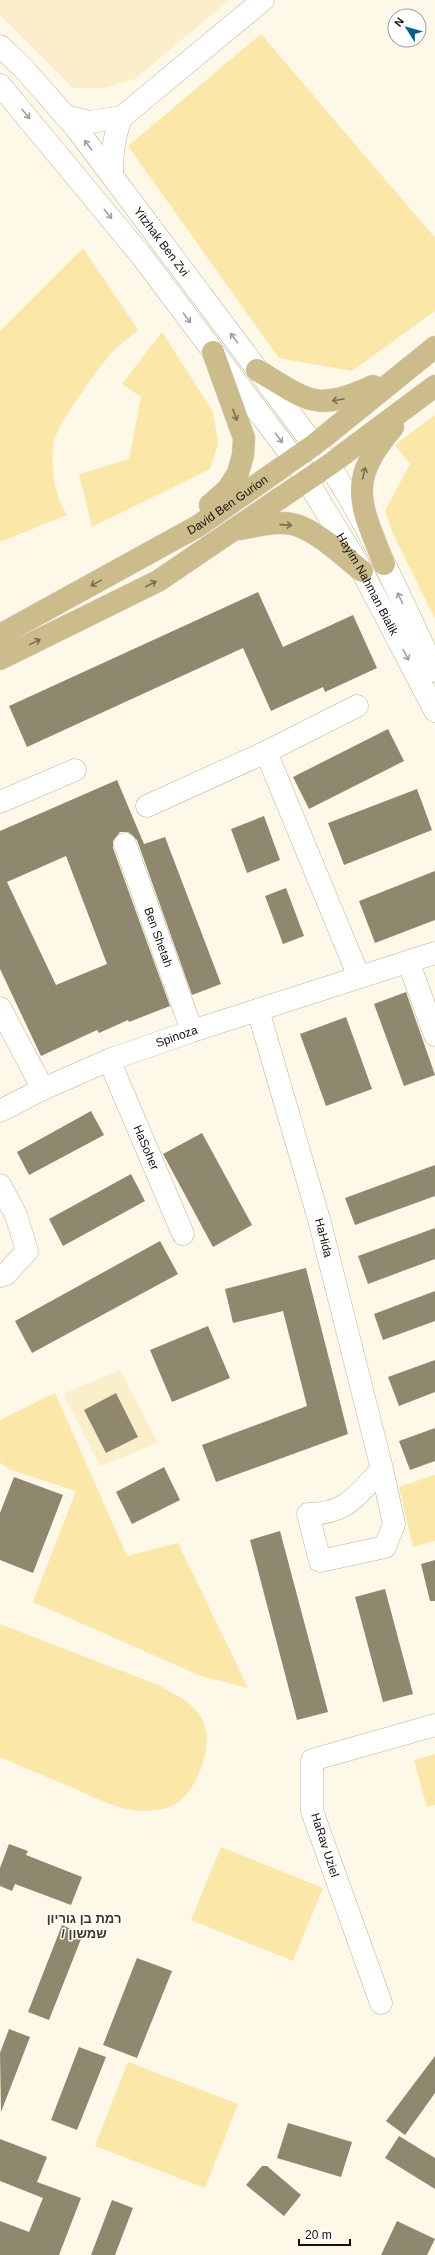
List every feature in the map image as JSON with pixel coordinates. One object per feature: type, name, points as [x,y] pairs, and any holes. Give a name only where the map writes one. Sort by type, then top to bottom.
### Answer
[{"type":"main road","points":[[167,543],[228,489],[238,473],[243,455],[244,438],[213,352]]},
{"type":"main road","points":[[257,370],[310,400],[325,402],[343,400],[373,387],[428,352]]},
{"type":"main road","name":"David Ben Gurion","points":[[0,635],[198,526],[314,444],[428,352]]},
{"type":"main road","points":[[384,564],[363,504],[361,488],[363,474],[367,462],[378,445],[428,391]]},
{"type":"main road","name":"David Ben Gurion","points":[[0,659],[158,581],[329,465],[428,391]]},
{"type":"main road","points":[[233,530],[269,523],[295,525],[322,539],[362,570]]},
{"type":"street","points":[[112,176],[112,149],[116,131],[122,117],[263,0]]},
{"type":"street","name":"Yitzhak Ben Zvi","points":[[0,46],[65,116],[314,444]]},
{"type":"street","name":"Yitzhak Ben Zvi","points":[[0,85],[122,232],[294,459]]},
{"type":"street","points":[[65,116],[89,122],[122,117]]},
{"type":"street","name":"Hayim Nahman Bialik","points":[[314,444],[348,495],[384,564],[435,671]]},
{"type":"street","name":"Hayim Nahman Bialik","points":[[294,459],[308,479],[362,570],[435,711]]},
{"type":"street","points":[[147,806],[266,752],[357,706]]},
{"type":"street","points":[[266,752],[359,977]]},
{"type":"street","points":[[0,802],[75,770]]},
{"type":"street","name":"Ben Shetah","points":[[125,844],[192,1031]]},
{"type":"street","name":"Spinoza","points":[[0,1112],[43,1089],[109,1060],[192,1031],[435,953]]},
{"type":"street","points":[[408,961],[435,1035]]},
{"type":"street","points":[[0,1008],[43,1089]]},
{"type":"street","name":"HaHida","points":[[258,1010],[320,1223],[382,1469],[394,1524],[385,1547],[320,1561],[308,1514],[323,1514],[346,1507],[382,1469]]},
{"type":"street","name":"HaSoher","points":[[109,1060],[183,1234]]},
{"type":"street","points":[[0,1185],[16,1215],[27,1251],[6,1274],[0,1276]]},
{"type":"street","name":"HaRav Uziel","points":[[381,2003],[312,1812],[312,1760],[435,1725]]},
{"type":"shaded area","points":[[0,0],[229,0],[135,79],[104,88],[73,88],[0,15]]},
{"type":"shaded area","points":[[261,34],[435,238],[435,311],[352,371],[279,358],[128,146]]},
{"type":"shaded area","points":[[83,248],[138,330],[115,349],[106,359],[80,395],[57,433],[53,450],[54,480],[59,498],[67,515],[0,542],[0,331]]},
{"type":"shaded area","points":[[162,332],[213,412],[218,444],[210,469],[92,527],[79,474],[129,459],[141,397],[122,384]]},
{"type":"shaded area","points":[[435,415],[435,619],[393,534],[385,511],[410,464],[395,445]]},
{"type":"shaded area","points":[[120,1370],[158,1443],[100,1466],[63,1394]]},
{"type":"shaded area","points":[[55,1393],[127,1556],[178,1543],[248,1688],[201,1676],[33,1602],[76,1491],[8,1469],[0,1462],[0,1420]]},
{"type":"shaded area","points":[[435,1475],[435,1541],[413,1547],[399,1487]]},
{"type":"shaded area","points":[[0,1624],[158,1685],[192,1706],[202,1719],[207,1736],[204,1760],[200,1772],[187,1794],[179,1802],[164,1809],[142,1811],[125,1809],[100,1800],[0,1757]]},
{"type":"shaded area","points":[[435,1754],[435,1805],[427,1807],[414,1760]]},
{"type":"shaded area","points":[[221,1847],[323,1888],[293,1961],[191,1920]]},
{"type":"shaded area","points":[[128,2062],[238,2104],[205,2188],[95,2146]]},
{"type":"building","points":[[258,592],[283,647],[353,615],[377,668],[325,692],[323,687],[271,711],[243,648],[27,747],[9,706]]},
{"type":"building","points":[[388,729],[404,761],[309,809],[293,777]]},
{"type":"building","points":[[117,780],[144,844],[165,837],[221,984],[192,995],[137,840],[128,832],[120,832],[113,841],[113,848],[170,1006],[129,1022],[128,1020],[99,1033],[97,1030],[41,1056],[0,969],[0,831]],"holes":[[[66,856],[107,964],[56,985],[7,882]]]},
{"type":"building","points":[[417,789],[432,830],[344,865],[328,823]]},
{"type":"building","points":[[264,816],[280,860],[247,873],[231,829]]},
{"type":"building","points":[[435,871],[435,920],[375,943],[359,901]]},
{"type":"building","points":[[286,888],[304,936],[283,944],[265,896]]},
{"type":"building","points":[[406,992],[435,1075],[404,1086],[374,1004]]},
{"type":"building","points":[[346,1017],[372,1089],[326,1106],[300,1034]]},
{"type":"building","points":[[91,1111],[104,1135],[29,1175],[17,1152]]},
{"type":"building","points":[[202,1133],[252,1225],[213,1247],[163,1154]]},
{"type":"building","points":[[435,1165],[435,1196],[355,1225],[345,1198]]},
{"type":"building","points":[[131,1174],[145,1201],[63,1246],[49,1219]]},
{"type":"building","points":[[435,1228],[435,1259],[368,1284],[358,1256]]},
{"type":"building","points":[[160,1241],[178,1274],[32,1353],[15,1321]]},
{"type":"building","points":[[306,1268],[348,1434],[216,1482],[202,1445],[307,1406],[283,1311],[233,1323],[225,1289]]},
{"type":"building","points":[[435,1291],[435,1321],[383,1340],[374,1314]]},
{"type":"building","points":[[208,1326],[230,1378],[172,1402],[150,1350]]},
{"type":"building","points":[[435,1360],[435,1392],[399,1406],[388,1377]]},
{"type":"building","points":[[116,1393],[138,1437],[106,1453],[84,1410]]},
{"type":"building","points":[[435,1428],[435,1461],[410,1470],[399,1441]]},
{"type":"building","points":[[164,1467],[180,1500],[132,1524],[116,1492]]},
{"type":"building","points":[[14,1477],[63,1495],[33,1573],[0,1560],[0,1513]]},
{"type":"building","points":[[280,1531],[328,1712],[297,1720],[250,1540]]},
{"type":"building","points":[[435,1560],[435,1601],[430,1601],[421,1564]]},
{"type":"building","points":[[385,1589],[413,1694],[383,1702],[355,1597]]},
{"type":"building","points":[[9,1844],[28,1851],[26,1855],[82,1877],[71,1905],[15,1884],[12,1891],[0,1886],[0,1868]]},
{"type":"building","points":[[62,1925],[83,1934],[49,2020],[28,2012]]},
{"type":"building","points":[[137,1958],[172,1971],[137,2058],[103,2045]]},
{"type":"building","points":[[9,2029],[30,2037],[1,2112],[0,2053]]},
{"type":"building","points":[[79,2047],[106,2057],[77,2130],[51,2120]]},
{"type":"building","points":[[435,2056],[435,2093],[405,2135],[386,2121]]},
{"type":"building","points":[[288,2123],[352,2142],[341,2177],[277,2158]]},
{"type":"building","points":[[399,2136],[435,2158],[435,2189],[385,2158]]},
{"type":"building","points":[[0,2139],[47,2157],[37,2182],[81,2198],[59,2255],[0,2255],[0,2221],[29,2232],[43,2198],[0,2181]]},
{"type":"building","points":[[262,2166],[267,2166],[301,2195],[284,2216],[246,2185]]},
{"type":"building","points":[[112,2200],[133,2208],[115,2255],[91,2255]]},
{"type":"building","points":[[397,2221],[435,2239],[427,2255],[381,2255]]},
{"type":"district","name":"רמת בן גוריון / שמשון","points":[[84,1926]]}]
